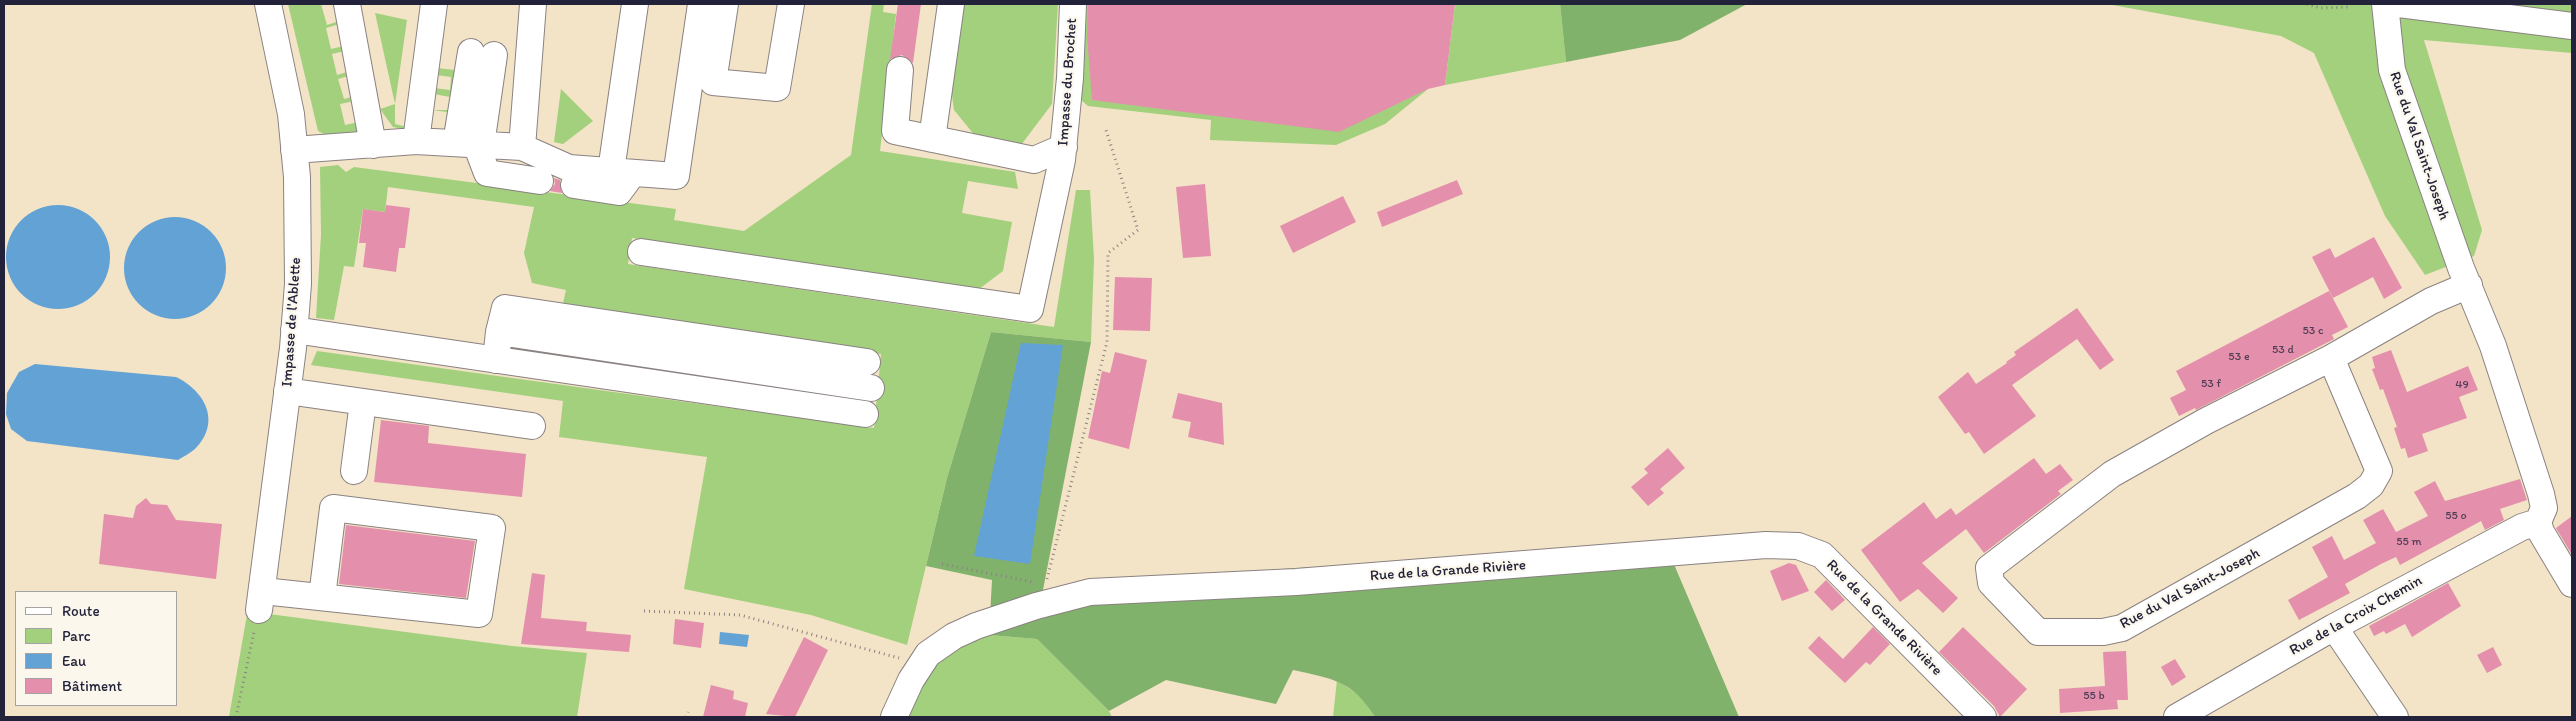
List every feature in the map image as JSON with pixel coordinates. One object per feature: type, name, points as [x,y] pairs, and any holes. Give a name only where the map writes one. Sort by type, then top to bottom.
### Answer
[{"type":"street","name":"Impasse de l'Ablette","points":[[261,601],[298,284],[297,176],[291,114],[268,4]]},
{"type":"street","points":[[347,4],[373,145]]},
{"type":"street","points":[[416,141],[434,4]]},
{"type":"street","points":[[522,147],[533,4]]},
{"type":"street","points":[[574,186],[619,192],[635,4]]},
{"type":"street","points":[[294,150],[416,141],[522,147],[569,168],[676,176],[702,4]]},
{"type":"street","points":[[725,4],[713,82],[777,88],[792,4]]},
{"type":"street","points":[[932,139],[951,4]]},
{"type":"street","name":"Impasse du Brochet","points":[[641,252],[1030,309],[1063,153],[1070,78],[1072,4]]},
{"type":"street","name":"Rue du Val Saint-Joseph","points":[[2385,4],[2392,70],[2469,285],[2493,346],[2541,494],[2544,508],[2538,522]]},
{"type":"street","points":[[2399,4],[2572,26]]},
{"type":"street","points":[[482,53],[471,144],[487,172],[540,181]]},
{"type":"street","points":[[900,70],[895,132],[1034,160],[1063,153]]},
{"type":"street","name":"Rue du Val Saint-Joseph","points":[[2330,358],[2378,471],[2371,485],[2357,496],[2122,628],[2103,632],[2038,632],[1991,583],[1989,568],[2112,474],[2206,421],[2330,358],[2431,301],[2469,285]]},
{"type":"street","points":[[294,330],[865,414]]},
{"type":"street","points":[[496,360],[499,332],[869,375]]},
{"type":"street","points":[[287,391],[532,426]]},
{"type":"street","points":[[354,471],[363,402]]},
{"type":"street","points":[[261,601],[322,597],[480,614],[492,528],[333,508],[322,597]]},
{"type":"street","points":[[2538,522],[2541,532],[2572,584]]},
{"type":"street","name":"Rue de la Croix Chemin","points":[[2177,717],[2334,626],[2522,527],[2538,522]]},
{"type":"street","name":"Rue de la Grande Rivière","points":[[894,717],[911,680],[928,654],[954,636],[976,626],[1090,592],[1306,581],[1766,545],[1798,546],[1822,555],[1983,717]]},
{"type":"street","points":[[2334,626],[2395,717]]},
{"type":"path","points":[[2307,4],[2320,8],[2350,7]]},
{"type":"path","points":[[1046,585],[1107,342],[1108,253],[1138,230],[1105,128]]},
{"type":"path","points":[[942,564],[1036,583]]},
{"type":"path","points":[[236,717],[261,601]]},
{"type":"path","points":[[644,611],[740,614],[921,664]]},
{"type":"path","points":[[686,717],[688,712]]},
{"type":"green space","points":[[288,4],[321,4],[327,25],[342,20],[343,23],[326,28],[331,49],[348,45],[349,50],[332,54],[337,75],[354,70],[355,74],[338,79],[344,99],[359,95],[359,100],[340,104],[345,125],[364,121],[356,138],[328,136],[318,131]]},
{"type":"green space","points":[[872,4],[884,4],[883,12],[896,14],[880,151],[1015,172],[1018,189],[968,181],[962,213],[1012,222],[1003,271],[979,289],[632,238],[628,264],[1054,327],[1076,190],[1090,190],[1094,259],[1091,342],[991,332],[947,478],[907,645],[811,615],[684,589],[707,457],[559,437],[563,401],[311,365],[317,351],[874,428],[881,354],[562,308],[566,290],[532,283],[524,253],[534,207],[388,187],[385,212],[363,209],[354,267],[344,266],[334,320],[316,318],[321,235],[320,167],[338,165],[346,172],[354,167],[676,209],[674,220],[744,231],[851,155]]},
{"type":"green space","points":[[963,4],[1058,4],[1052,104],[1021,145],[976,137],[954,110],[951,88]]},
{"type":"green space","points":[[1079,4],[1114,4],[1113,43],[1428,89],[1385,124],[1336,145],[1210,140],[1211,120],[1088,106],[1081,100],[1075,43]]},
{"type":"green space","points":[[1455,4],[1560,4],[1566,62],[1445,85]]},
{"type":"green space","points":[[1560,4],[1747,4],[1680,40],[1566,62]]},
{"type":"green space","points":[[2107,4],[2572,4],[2572,53],[2424,40],[2482,230],[2474,256],[2425,275],[2385,216],[2314,53],[2281,36]]},
{"type":"green space","points":[[375,13],[407,20],[395,104]]},
{"type":"green space","points":[[437,68],[455,70],[447,138],[444,135],[447,112],[432,110],[448,110],[450,97],[434,94],[434,88],[450,90],[451,77],[436,75]]},
{"type":"green space","points":[[561,89],[593,121],[563,144],[554,142]]},
{"type":"green space","points":[[395,104],[395,124],[407,127],[407,130],[393,127],[380,109]]},
{"type":"green space","points":[[991,332],[1091,342],[1042,595],[1136,581],[1282,569],[1555,552],[1673,562],[1739,717],[1375,717],[1367,705],[1349,688],[1330,679],[1293,670],[1276,704],[1166,680],[1109,711],[1037,639],[989,635],[992,580],[926,566],[947,478]]},
{"type":"green space","points":[[248,609],[269,614],[512,646],[587,653],[577,717],[229,717]]},
{"type":"green space","points":[[989,635],[1037,639],[1109,711],[1112,717],[906,717],[924,678],[952,650]]},
{"type":"green space","points":[[1337,680],[1363,698],[1375,717],[1333,717]]},
{"type":"water","points":[[58,205],[78,209],[95,220],[106,237],[110,257],[106,277],[95,294],[78,305],[58,309],[38,305],[21,294],[10,277],[6,257],[10,237],[21,220],[38,209]]},
{"type":"water","points":[[175,217],[194,221],[211,232],[222,249],[226,268],[222,287],[211,304],[194,315],[175,319],[156,315],[139,304],[128,287],[124,268],[128,249],[139,232],[156,221]]},
{"type":"water","points":[[1021,343],[1063,345],[1030,564],[974,556]]},
{"type":"water","points":[[35,364],[176,377],[195,390],[202,399],[206,408],[208,428],[203,439],[195,449],[178,460],[27,441],[11,429],[6,414],[7,393],[19,372]]},
{"type":"water","points":[[720,632],[749,635],[747,647],[719,644]]},
{"type":"building","points":[[898,4],[921,4],[913,63],[902,55],[890,59]]},
{"type":"building","points":[[1088,4],[1455,4],[1445,85],[1428,89],[1339,132],[1092,100],[1087,35]]},
{"type":"building","points":[[554,178],[560,180],[562,193],[550,191],[555,184]]},
{"type":"building","points":[[1457,180],[1463,194],[1382,227],[1377,212]]},
{"type":"building","points":[[1205,184],[1211,256],[1183,258],[1176,187]]},
{"type":"building","points":[[1343,196],[1356,222],[1293,253],[1280,226]]},
{"type":"building","points":[[386,205],[410,208],[405,248],[399,248],[396,272],[363,267],[366,243],[359,243],[363,209],[385,212]]},
{"type":"building","points":[[2374,237],[2402,288],[2384,299],[2373,277],[2333,298],[2312,257],[2330,248],[2335,258]]},
{"type":"building","points":[[1115,277],[1152,278],[1150,331],[1113,330]]},
{"type":"building","points":[[2329,291],[2348,327],[2332,335],[2334,339],[2196,410],[2195,408],[2179,416],[2170,398],[2186,390],[2176,371]]},
{"type":"building","points":[[2077,308],[2114,360],[2100,370],[2077,339],[2012,385],[2036,416],[1984,454],[1969,432],[1965,434],[1938,397],[1968,372],[1976,384],[2007,363],[2016,355],[2014,352]]},
{"type":"building","points":[[2391,350],[2407,392],[2468,366],[2478,390],[2459,397],[2467,418],[2422,434],[2428,451],[2408,458],[2405,448],[2401,449],[2394,428],[2397,427],[2383,389],[2380,390],[2372,369],[2375,368],[2372,357]]},
{"type":"building","points":[[1115,352],[1147,360],[1129,449],[1088,438],[1102,371],[1110,373]]},
{"type":"building","points":[[1178,393],[1222,403],[1224,445],[1188,437],[1191,422],[1172,418]]},
{"type":"building","points":[[381,420],[429,426],[428,443],[526,454],[522,497],[374,482]]},
{"type":"building","points":[[1668,448],[1685,468],[1660,489],[1664,493],[1648,506],[1631,487],[1648,473],[1644,469]]},
{"type":"building","points":[[2034,458],[2046,474],[2060,464],[2073,480],[2058,491],[2061,494],[1984,553],[1966,529],[1922,563],[1958,598],[1943,613],[1918,589],[1900,602],[1861,550],[1924,502],[1936,519],[1951,508],[1956,515]]},
{"type":"building","points":[[2520,479],[2527,500],[2500,509],[2504,520],[2485,530],[2481,521],[2400,565],[2396,557],[2381,564],[2345,584],[2350,593],[2299,620],[2288,600],[2328,577],[2312,547],[2332,536],[2344,560],[2376,543],[2363,520],[2383,509],[2396,532],[2428,516],[2414,492],[2435,481],[2445,501]]},
{"type":"building","points":[[146,498],[151,504],[167,505],[176,520],[222,524],[216,579],[99,564],[104,514],[133,518],[136,506]]},
{"type":"building","points":[[2572,516],[2572,555],[2556,528]]},
{"type":"building","points":[[346,525],[475,541],[466,598],[339,584]]},
{"type":"building","points":[[1789,563],[1796,565],[1809,591],[1782,601],[1770,571]]},
{"type":"building","points":[[532,573],[545,575],[541,618],[587,622],[586,631],[631,635],[629,652],[521,644]]},
{"type":"building","points":[[1826,580],[1845,600],[1832,611],[1814,592]]},
{"type":"building","points":[[2448,583],[2461,606],[2412,637],[2405,624],[2386,634],[2384,631],[2374,636],[2369,626]]},
{"type":"building","points":[[675,619],[704,623],[701,648],[673,644]]},
{"type":"building","points":[[1873,627],[1890,644],[1870,665],[1866,662],[1845,683],[1808,648],[1819,636],[1843,659]]},
{"type":"building","points":[[1963,627],[2027,689],[2000,717],[1994,706],[1939,652]]},
{"type":"building","points":[[804,637],[828,650],[795,717],[766,714]]},
{"type":"building","points":[[2493,647],[2502,665],[2487,673],[2477,655]]},
{"type":"building","points":[[2126,651],[2128,700],[2117,700],[2118,709],[2060,713],[2059,689],[2105,686],[2103,652]]},
{"type":"building","points":[[2175,659],[2186,677],[2172,686],[2161,667]]},
{"type":"building","points":[[711,685],[734,691],[733,699],[748,703],[745,717],[703,717]]}]
